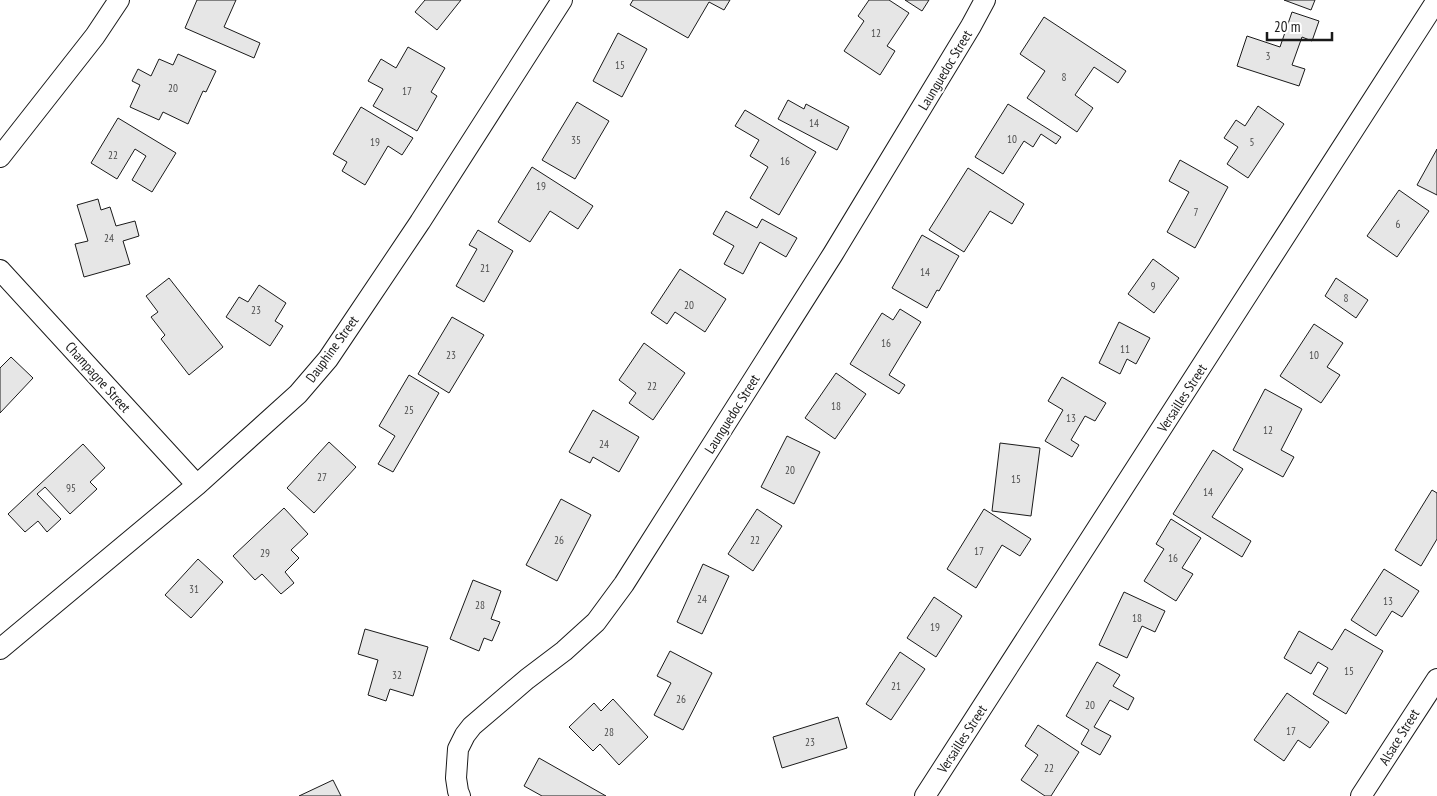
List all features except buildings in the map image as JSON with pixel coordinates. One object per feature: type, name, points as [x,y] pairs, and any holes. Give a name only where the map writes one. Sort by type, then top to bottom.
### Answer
[{"type":"street","points":[[0,157],[95,36],[119,0]]},
{"type":"street","name":"Dauphine Street","points":[[0,649],[197,485],[298,394],[328,358],[420,222],[562,0]]},
{"type":"street","name":"Launguedoc Street","points":[[460,796],[456,778],[458,749],[465,735],[496,704],[564,652],[596,622],[624,584],[833,254],[985,0]]},
{"type":"street","name":"Versailles Street","points":[[925,796],[1437,0]]},
{"type":"street","name":"Champagne Street","points":[[0,270],[197,485]]},
{"type":"street","name":"Alsace Street","points":[[1361,796],[1437,679]]}]
